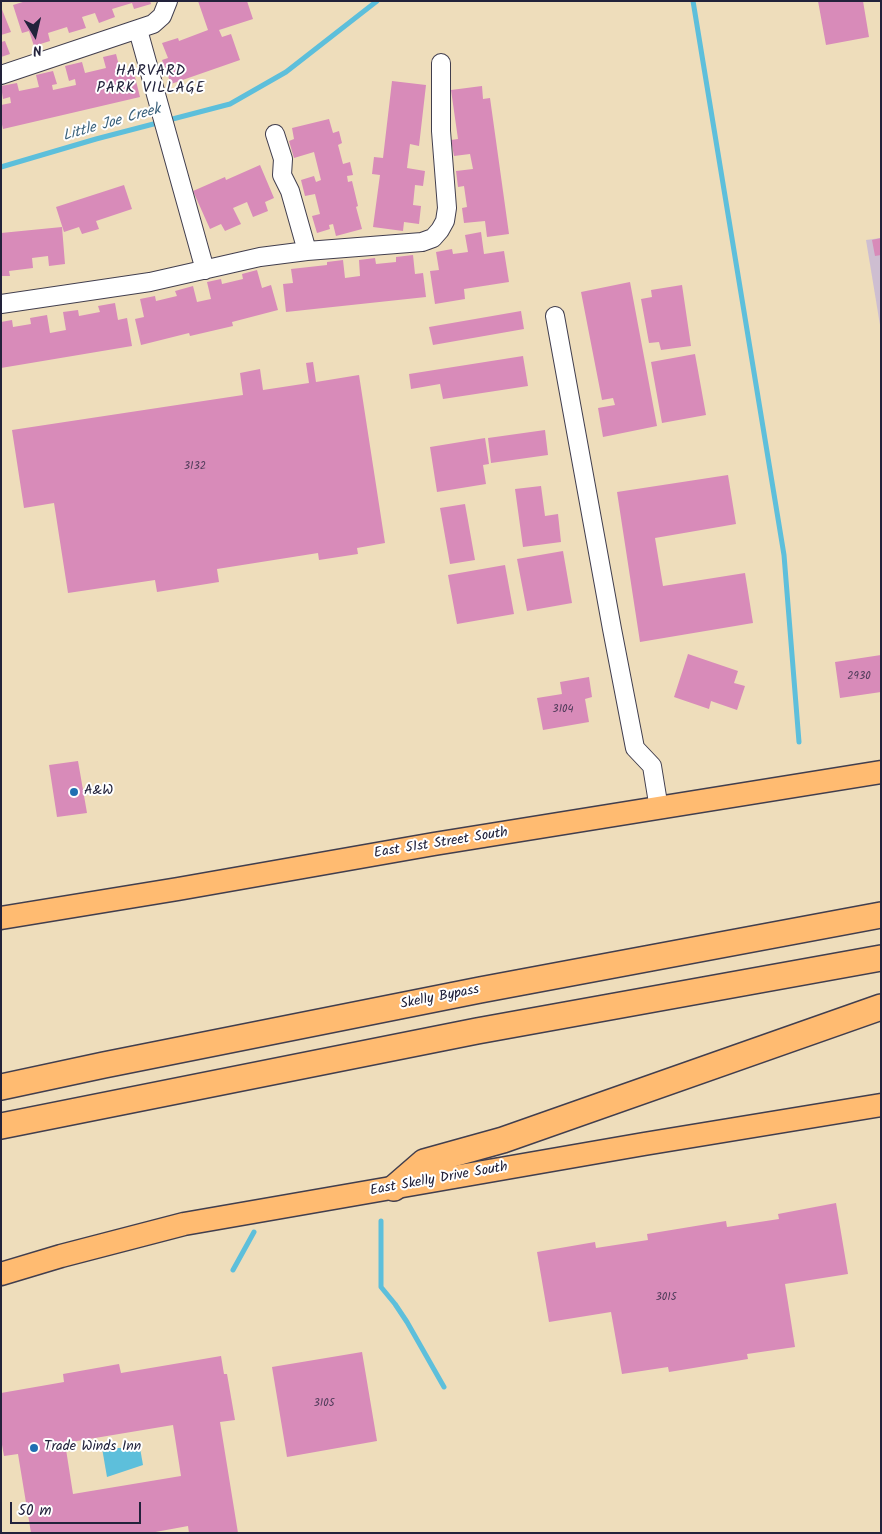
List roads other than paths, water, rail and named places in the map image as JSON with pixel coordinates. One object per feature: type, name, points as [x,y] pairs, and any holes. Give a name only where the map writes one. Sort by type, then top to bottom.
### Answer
[{"type":"highway","name":"Skelly Bypass","points":[[1,1087],[471,992],[881,915]]},
{"type":"highway","points":[[1,1126],[487,1029],[881,958]]},
{"type":"highway","points":[[394,1188],[424,1162],[504,1140],[881,1007]]},
{"type":"main road","name":"East 51st Street South","points":[[1,918],[434,844],[881,772]]},
{"type":"main road","name":"East Skelly Drive South","points":[[1,1274],[61,1256],[184,1224],[881,1106]]},
{"type":"street","points":[[1,74],[153,24],[162,16],[168,1]]},
{"type":"street","points":[[138,30],[205,270]]},
{"type":"street","points":[[1,304],[150,282],[260,257],[307,251],[422,242],[433,238],[445,221],[446,208],[441,131],[441,62]]},
{"type":"street","points":[[275,134],[283,158],[282,175],[290,191],[307,251]]},
{"type":"street","points":[[555,316],[635,748],[652,766],[659,809]]},
{"type":"water","points":[[102,1448],[140,1448],[143,1465],[107,1477]]},
{"type":"waterway","name":"Little Joe Creek","points":[[1,167],[96,139],[230,104],[286,72],[377,1]]},
{"type":"waterway","points":[[693,1],[784,555],[799,742]]},
{"type":"waterway","points":[[381,1221],[381,1287],[407,1322],[444,1387]]},
{"type":"waterway","points":[[233,1270],[254,1232]]},
{"type":"place","name":"A&W","points":[[74,792]]},
{"type":"place","name":"Trade Winds Inn","points":[[34,1448]]},
{"type":"district","name":"HARVARD PARK VILLAGE","points":[[151,80]]}]
